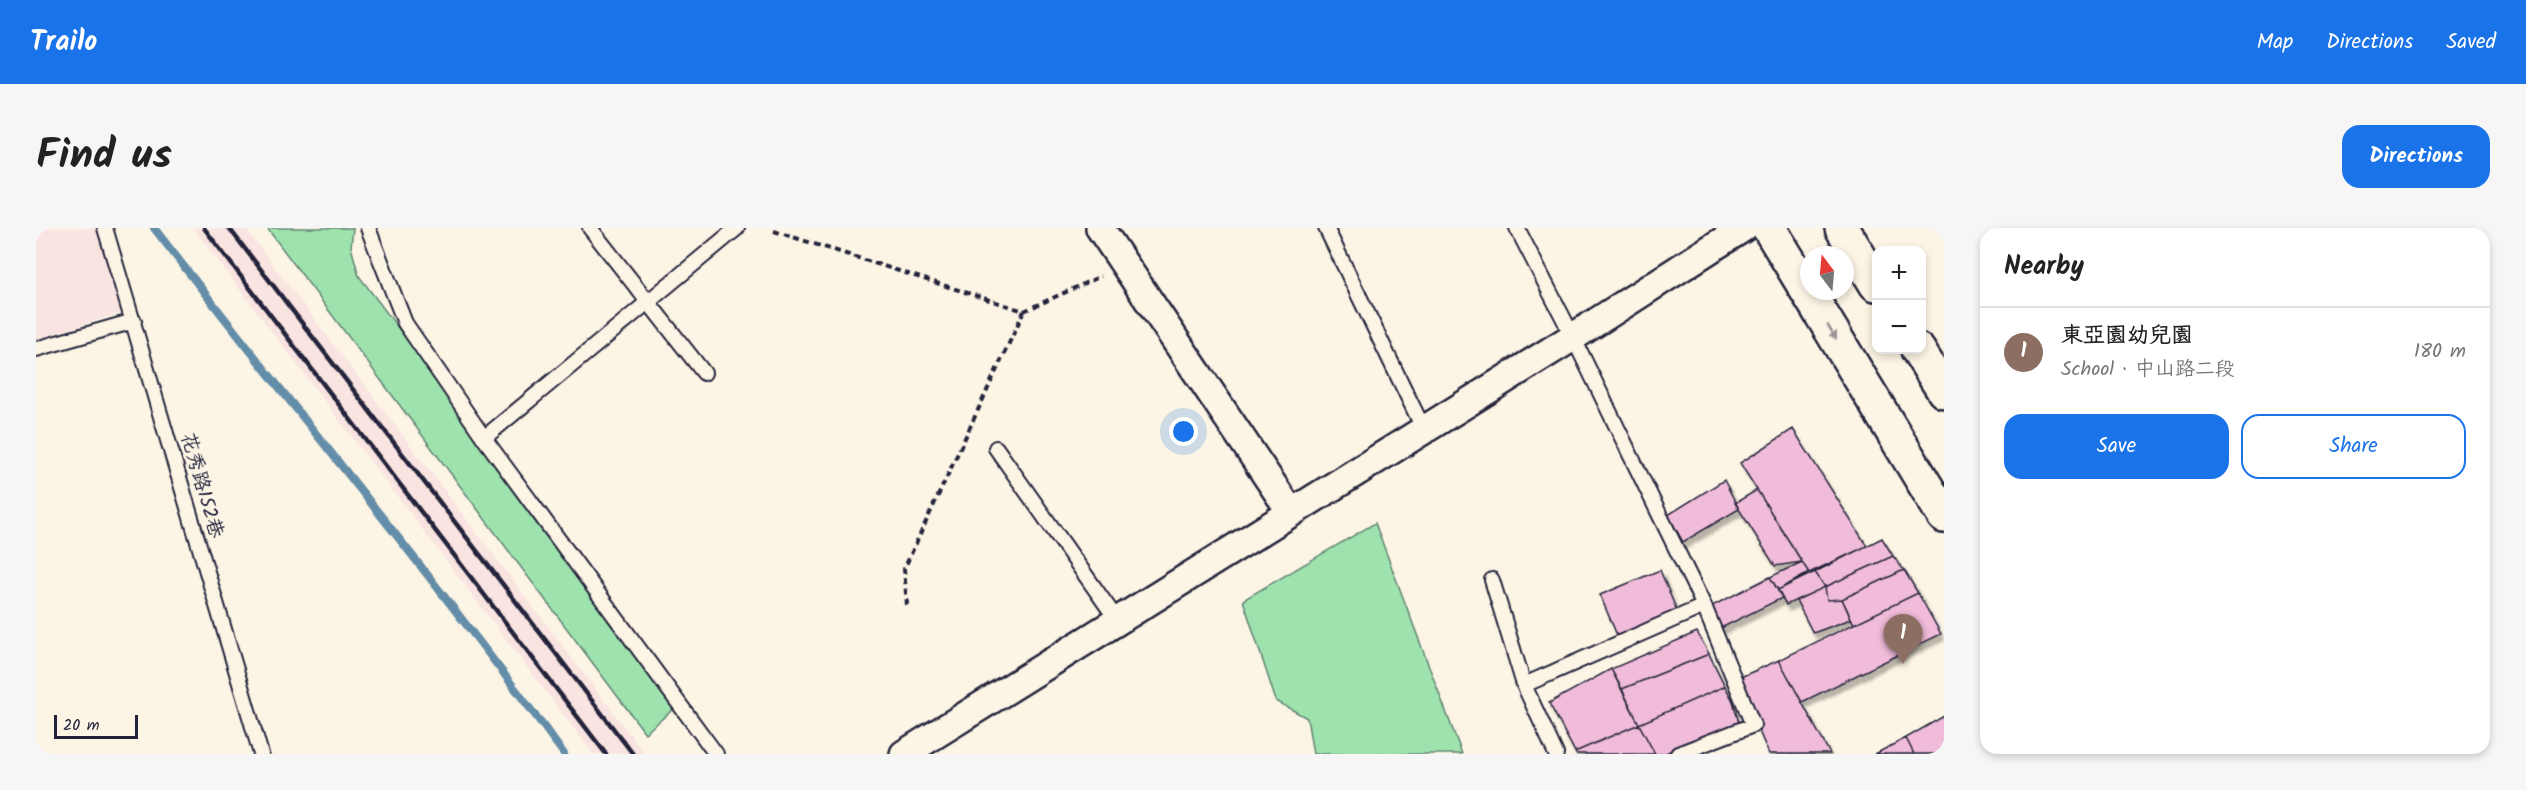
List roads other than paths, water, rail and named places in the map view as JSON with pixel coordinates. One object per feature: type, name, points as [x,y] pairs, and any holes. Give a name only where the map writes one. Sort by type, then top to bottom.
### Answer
[{"type":"main road","points":[[1769,228],[1944,516]]},
{"type":"main road","points":[[1842,228],[1872,277]]},
{"type":"main road","points":[[1921,354],[1944,391]]},
{"type":"street","points":[[1100,228],[1291,512]]},
{"type":"street","points":[[904,754],[1573,337],[1743,228]]},
{"type":"lane","name":"花秀路152巷","points":[[105,228],[261,754]]},
{"type":"lane","points":[[368,228],[405,323],[484,438],[716,754]]},
{"type":"lane","points":[[590,228],[704,373]]},
{"type":"lane","points":[[484,438],[737,228]]},
{"type":"lane","points":[[1326,228],[1424,430]]},
{"type":"lane","points":[[1517,228],[1573,337],[1704,606],[1753,725],[1678,754]]},
{"type":"lane","points":[[36,349],[134,321]]},
{"type":"lane","points":[[996,448],[1117,620]]},
{"type":"lane","points":[[1492,580],[1524,685],[1556,754]]},
{"type":"lane","points":[[1524,685],[1704,606]]},
{"type":"waterway","points":[[154,228],[463,621],[564,754]]},
{"type":"railway","points":[[204,228],[606,754]]},
{"type":"railway","points":[[229,228],[633,754]]},
{"type":"place","name":"東亞園幼兒園","points":[[1903,664]]}]
